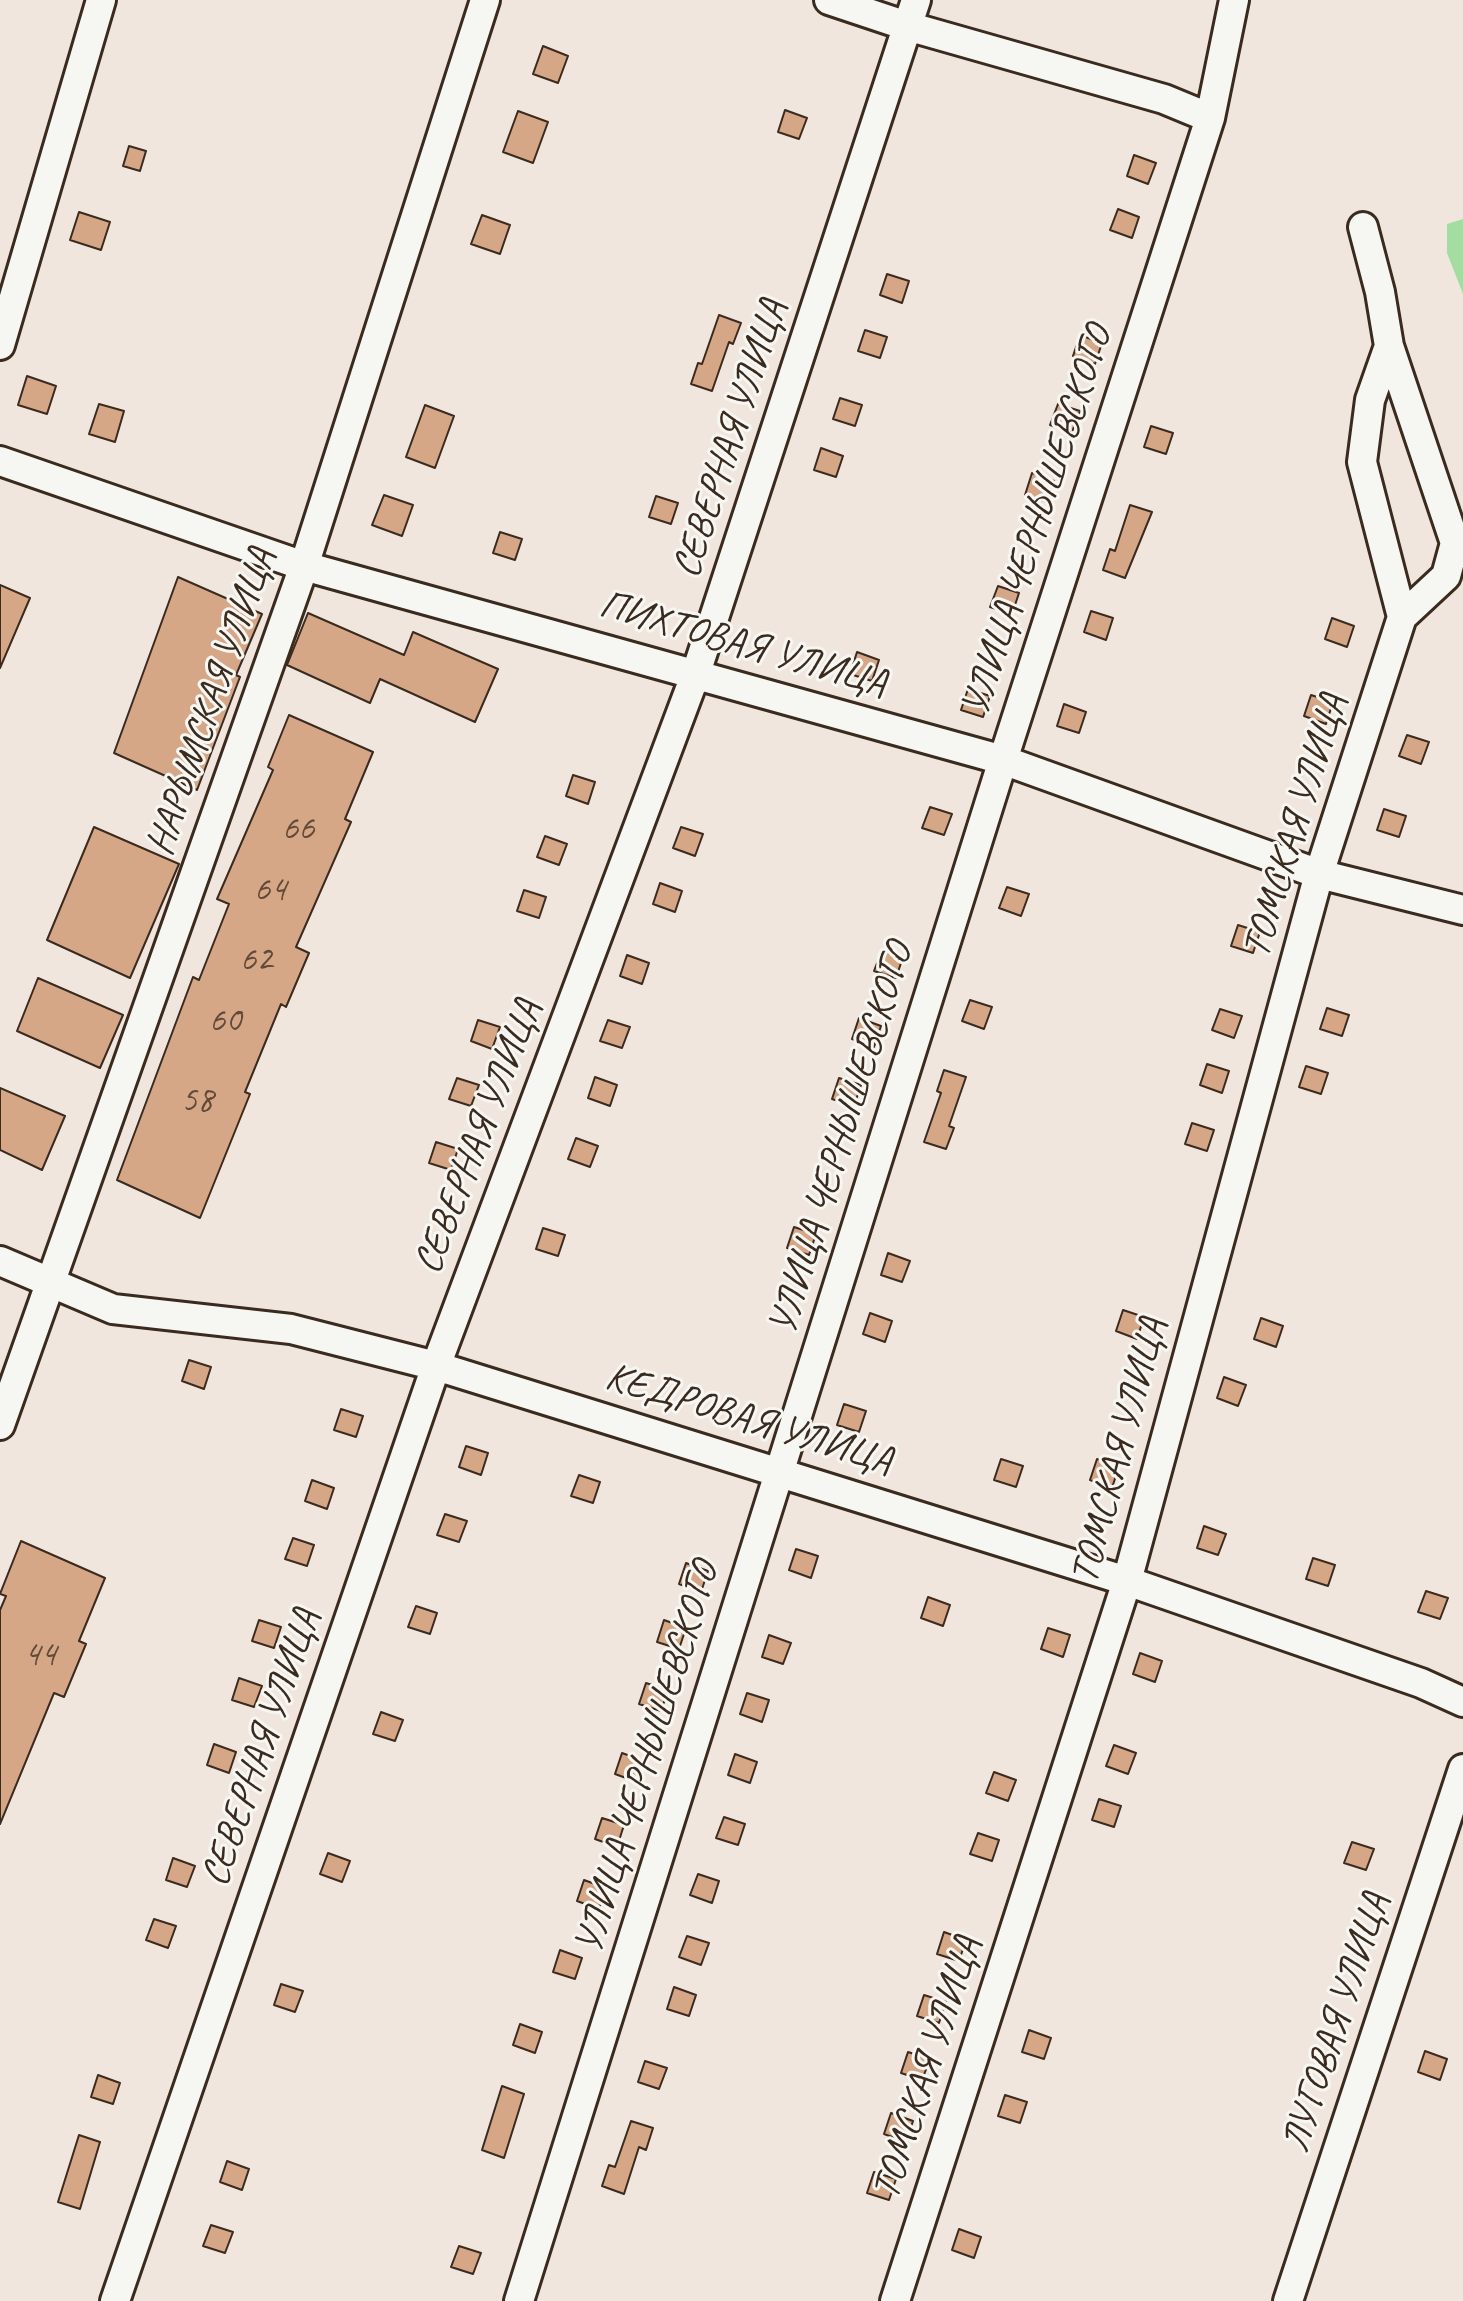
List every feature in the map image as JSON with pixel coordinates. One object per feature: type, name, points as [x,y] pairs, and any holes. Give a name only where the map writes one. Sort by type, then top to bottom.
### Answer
[{"type":"street","points":[[0,345],[101,0]]},
{"type":"street","name":"НАРЫМСКАЯ УЛИЦА","points":[[0,1425],[304,566],[485,0]]},
{"type":"street","points":[[829,0],[912,13],[1164,99],[1210,118]]},
{"type":"street","name":"УЛИЦА ЧЕРНЫШЕВСКОГО","points":[[519,2301],[1003,760],[1210,118],[1234,0]]},
{"type":"street","name":"СЕВЕРНАЯ УЛИЦА","points":[[115,2301],[436,1366],[696,673],[912,13]]},
{"type":"street","points":[[1363,227],[1380,292],[1389,346],[1455,543],[1446,576],[1402,617],[1362,462],[1370,400],[1389,346]]},
{"type":"street","name":"ПИХТОВАЯ УЛИЦА","points":[[0,461],[304,566],[1003,760],[1319,874],[1463,910]]},
{"type":"street","name":"ТОМСКАЯ УЛИЦА","points":[[895,2301],[1127,1581],[1319,874],[1402,617]]},
{"type":"street","name":"КЕДРОВАЯ УЛИЦА","points":[[0,1261],[48,1284],[113,1309],[291,1329],[436,1366],[1127,1581],[1421,1683],[1463,1702]]},
{"type":"street","name":"ЛУГОВАЯ УЛИЦА","points":[[1288,2301],[1463,1769]]},
{"type":"green space","points":[[1463,219],[1463,294],[1447,253],[1447,224]]},
{"type":"building","points":[[543,46],[568,56],[558,83],[533,74]]},
{"type":"building","points":[[785,110],[807,118],[799,139],[778,132]]},
{"type":"building","points":[[518,111],[548,122],[533,163],[503,152]]},
{"type":"building","points":[[129,146],[146,151],[140,171],[123,166]]},
{"type":"building","points":[[1134,155],[1156,163],[1148,184],[1127,176]]},
{"type":"building","points":[[1118,209],[1139,217],[1132,238],[1110,230]]},
{"type":"building","points":[[79,212],[110,222],[101,250],[70,240]]},
{"type":"building","points":[[482,215],[510,225],[500,254],[471,244]]},
{"type":"building","points":[[887,274],[909,281],[902,303],[880,295]]},
{"type":"building","points":[[719,315],[741,323],[733,344],[729,342],[712,391],[691,384],[698,363],[702,364]]},
{"type":"building","points":[[865,330],[887,337],[880,358],[858,351]]},
{"type":"building","points":[[1080,335],[1102,343],[1095,364],[1073,356]]},
{"type":"building","points":[[27,376],[56,386],[47,414],[18,405]]},
{"type":"building","points":[[840,398],[862,405],[855,426],[833,419]]},
{"type":"building","points":[[99,404],[124,411],[115,442],[89,434]]},
{"type":"building","points":[[1058,404],[1080,411],[1072,432],[1050,425]]},
{"type":"building","points":[[425,405],[454,416],[435,468],[406,457]]},
{"type":"building","points":[[1151,426],[1173,433],[1166,454],[1144,447]]},
{"type":"building","points":[[821,448],[843,456],[836,477],[814,470]]},
{"type":"building","points":[[1032,473],[1054,481],[1047,502],[1025,495]]},
{"type":"building","points":[[384,495],[413,505],[402,536],[372,525]]},
{"type":"building","points":[[656,496],[678,503],[671,524],[649,517]]},
{"type":"building","points":[[1130,505],[1152,512],[1125,578],[1103,570],[1110,549],[1115,551]]},
{"type":"building","points":[[500,532],[522,539],[515,560],[493,553]]},
{"type":"building","points":[[178,577],[262,614],[236,675],[240,677],[197,790],[114,753]]},
{"type":"building","points":[[0,585],[30,598],[0,668]]},
{"type":"building","points":[[998,586],[1019,593],[1012,614],[990,607]]},
{"type":"building","points":[[1091,611],[1113,618],[1106,640],[1084,632]]},
{"type":"building","points":[[308,613],[404,655],[413,632],[498,669],[475,722],[380,679],[370,703],[287,665]]},
{"type":"building","points":[[1332,618],[1354,626],[1347,647],[1325,639]]},
{"type":"building","points":[[857,652],[879,660],[872,681],[850,674]]},
{"type":"building","points":[[968,689],[990,696],[983,717],[961,710]]},
{"type":"building","points":[[1311,695],[1333,702],[1326,724],[1304,716]]},
{"type":"building","points":[[1064,704],[1086,712],[1079,733],[1057,726]]},
{"type":"building","points":[[289,715],[373,752],[345,819],[351,822],[296,947],[309,953],[286,1007],[281,1004],[245,1092],[250,1094],[200,1218],[117,1180],[193,977],[199,980],[229,904],[217,899],[273,770],[268,767]]},
{"type":"building","points":[[1407,735],[1429,742],[1421,764],[1399,756]]},
{"type":"building","points":[[573,775],[595,782],[588,804],[566,796]]},
{"type":"building","points":[[930,807],[952,814],[944,835],[922,828]]},
{"type":"building","points":[[1384,809],[1406,816],[1399,837],[1377,830]]},
{"type":"building","points":[[94,827],[179,864],[130,978],[47,940]]},
{"type":"building","points":[[681,827],[703,834],[695,856],[673,848]]},
{"type":"building","points":[[545,836],[567,844],[559,865],[537,857]]},
{"type":"building","points":[[660,883],[682,891],[675,912],[653,904]]},
{"type":"building","points":[[1007,887],[1029,894],[1021,916],[999,908]]},
{"type":"building","points":[[524,890],[546,897],[539,918],[517,911]]},
{"type":"building","points":[[1238,925],[1260,932],[1253,953],[1231,946]]},
{"type":"building","points":[[882,950],[903,957],[896,978],[874,971]]},
{"type":"building","points":[[627,955],[649,963],[642,984],[620,976]]},
{"type":"building","points":[[38,978],[123,1015],[100,1068],[17,1031]]},
{"type":"building","points":[[970,1000],[992,1007],[984,1029],[962,1021]]},
{"type":"building","points":[[1327,1008],[1349,1015],[1342,1036],[1320,1029]]},
{"type":"building","points":[[1220,1009],[1242,1016],[1234,1038],[1212,1030]]},
{"type":"building","points":[[859,1018],[881,1026],[874,1047],[852,1039]]},
{"type":"building","points":[[478,1020],[500,1027],[492,1049],[471,1041]]},
{"type":"building","points":[[608,1020],[630,1027],[622,1048],[600,1041]]},
{"type":"building","points":[[1207,1064],[1229,1071],[1222,1093],[1200,1085]]},
{"type":"building","points":[[1306,1066],[1328,1073],[1321,1094],[1299,1087]]},
{"type":"building","points":[[944,1070],[966,1077],[949,1126],[954,1128],[946,1149],[924,1142],[941,1093],[937,1091]]},
{"type":"building","points":[[595,1077],[617,1085],[610,1106],[588,1098]]},
{"type":"building","points":[[457,1078],[479,1085],[471,1106],[449,1099]]},
{"type":"building","points":[[839,1078],[861,1085],[854,1106],[832,1099]]},
{"type":"building","points":[[0,1088],[65,1116],[42,1170],[0,1150]]},
{"type":"building","points":[[1192,1123],[1214,1130],[1207,1151],[1185,1144]]},
{"type":"building","points":[[576,1138],[598,1146],[590,1167],[568,1159]]},
{"type":"building","points":[[436,1142],[458,1149],[451,1170],[429,1163]]},
{"type":"building","points":[[794,1227],[816,1234],[809,1255],[787,1248]]},
{"type":"building","points":[[543,1228],[565,1235],[558,1256],[536,1249]]},
{"type":"building","points":[[888,1253],[910,1261],[902,1282],[881,1275]]},
{"type":"building","points":[[1123,1310],[1144,1317],[1137,1339],[1116,1331]]},
{"type":"building","points":[[870,1313],[892,1321],[885,1342],[863,1334]]},
{"type":"building","points":[[1261,1318],[1283,1326],[1276,1347],[1254,1339]]},
{"type":"building","points":[[189,1360],[211,1367],[204,1389],[182,1381]]},
{"type":"building","points":[[1224,1377],[1246,1385],[1238,1406],[1217,1398]]},
{"type":"building","points":[[844,1404],[866,1411],[859,1432],[837,1425]]},
{"type":"building","points":[[341,1409],[363,1416],[356,1437],[334,1430]]},
{"type":"building","points":[[466,1446],[488,1453],[481,1475],[459,1467]]},
{"type":"building","points":[[1001,1459],[1023,1466],[1016,1487],[994,1480]]},
{"type":"building","points":[[1097,1459],[1119,1466],[1112,1488],[1090,1480]]},
{"type":"building","points":[[579,1475],[600,1482],[593,1503],[571,1496]]},
{"type":"building","points":[[312,1480],[334,1488],[327,1509],[305,1501]]},
{"type":"building","points":[[445,1514],[467,1521],[459,1542],[437,1535]]},
{"type":"building","points":[[1204,1526],[1226,1534],[1218,1555],[1197,1548]]},
{"type":"building","points":[[293,1538],[314,1545],[307,1566],[285,1559]]},
{"type":"building","points":[[21,1541],[105,1578],[79,1641],[86,1644],[64,1697],[54,1693],[0,1824],[0,1610],[6,1596],[0,1594]]},
{"type":"building","points":[[796,1549],[818,1556],[811,1578],[789,1570]]},
{"type":"building","points":[[1313,1558],[1335,1565],[1328,1586],[1306,1579]]},
{"type":"building","points":[[686,1563],[708,1571],[701,1592],[679,1584]]},
{"type":"building","points":[[1426,1591],[1448,1598],[1440,1619],[1418,1612]]},
{"type":"building","points":[[928,1597],[950,1605],[943,1626],[921,1618]]},
{"type":"building","points":[[416,1606],[437,1613],[430,1634],[408,1627]]},
{"type":"building","points":[[259,1620],[281,1627],[274,1648],[252,1641]]},
{"type":"building","points":[[664,1620],[686,1628],[679,1649],[657,1642]]},
{"type":"building","points":[[1048,1628],[1070,1635],[1063,1657],[1041,1649]]},
{"type":"building","points":[[769,1635],[791,1643],[783,1664],[762,1657]]},
{"type":"building","points":[[1140,1653],[1162,1661],[1155,1682],[1133,1674]]},
{"type":"building","points":[[239,1678],[262,1686],[254,1707],[232,1700]]},
{"type":"building","points":[[646,1683],[668,1690],[661,1711],[639,1704]]},
{"type":"building","points":[[747,1693],[769,1700],[762,1722],[740,1714]]},
{"type":"building","points":[[381,1712],[403,1720],[395,1741],[373,1734]]},
{"type":"building","points":[[214,1744],[236,1752],[229,1773],[207,1765]]},
{"type":"building","points":[[1114,1745],[1136,1753],[1128,1774],[1106,1766]]},
{"type":"building","points":[[622,1753],[644,1761],[637,1782],[615,1774]]},
{"type":"building","points":[[735,1754],[757,1762],[750,1783],[728,1775]]},
{"type":"building","points":[[994,1772],[1016,1780],[1008,1801],[986,1793]]},
{"type":"building","points":[[1099,1799],[1121,1806],[1114,1827],[1092,1820]]},
{"type":"building","points":[[724,1817],[745,1824],[738,1845],[716,1838]]},
{"type":"building","points":[[602,1818],[624,1825],[617,1847],[595,1839]]},
{"type":"building","points":[[978,1833],[999,1840],[992,1861],[970,1854]]},
{"type":"building","points":[[1352,1842],[1374,1849],[1366,1870],[1344,1863]]},
{"type":"building","points":[[328,1853],[350,1861],[342,1882],[320,1874]]},
{"type":"building","points":[[173,1858],[195,1866],[187,1887],[166,1880]]},
{"type":"building","points":[[698,1874],[719,1881],[712,1903],[690,1895]]},
{"type":"building","points":[[584,1880],[606,1888],[599,1909],[577,1901]]},
{"type":"building","points":[[154,1919],[176,1926],[168,1948],[146,1940]]},
{"type":"building","points":[[944,1932],[966,1940],[959,1961],[937,1954]]},
{"type":"building","points":[[687,1936],[709,1943],[701,1965],[679,1957]]},
{"type":"building","points":[[560,1950],[582,1958],[575,1979],[553,1972]]},
{"type":"building","points":[[281,1984],[303,1991],[295,2012],[274,2005]]},
{"type":"building","points":[[674,1987],[696,1995],[689,2016],[667,2009]]},
{"type":"building","points":[[924,1995],[946,2002],[939,2023],[917,2016]]},
{"type":"building","points":[[520,2024],[542,2032],[535,2053],[513,2045]]},
{"type":"building","points":[[1029,2030],[1051,2038],[1044,2059],[1022,2052]]},
{"type":"building","points":[[1425,2051],[1447,2059],[1440,2080],[1418,2072]]},
{"type":"building","points":[[908,2052],[930,2059],[922,2080],[901,2073]]},
{"type":"building","points":[[645,2061],[667,2068],[659,2089],[638,2082]]},
{"type":"building","points":[[98,2075],[120,2083],[113,2104],[91,2097]]},
{"type":"building","points":[[502,2086],[524,2094],[504,2158],[482,2150]]},
{"type":"building","points":[[1005,2095],[1027,2102],[1020,2123],[998,2116]]},
{"type":"building","points":[[891,2113],[913,2121],[906,2142],[884,2134]]},
{"type":"building","points":[[631,2121],[653,2128],[646,2150],[639,2147],[624,2194],[602,2186],[609,2165],[615,2167]]},
{"type":"building","points":[[79,2135],[100,2142],[80,2209],[58,2202]]},
{"type":"building","points":[[227,2161],[249,2169],[242,2190],[220,2182]]},
{"type":"building","points":[[874,2172],[896,2179],[889,2200],[867,2193]]},
{"type":"building","points":[[211,2225],[233,2232],[225,2253],[203,2246]]},
{"type":"building","points":[[959,2229],[981,2237],[974,2258],[952,2250]]},
{"type":"building","points":[[459,2246],[481,2253],[473,2274],[451,2267]]}]
